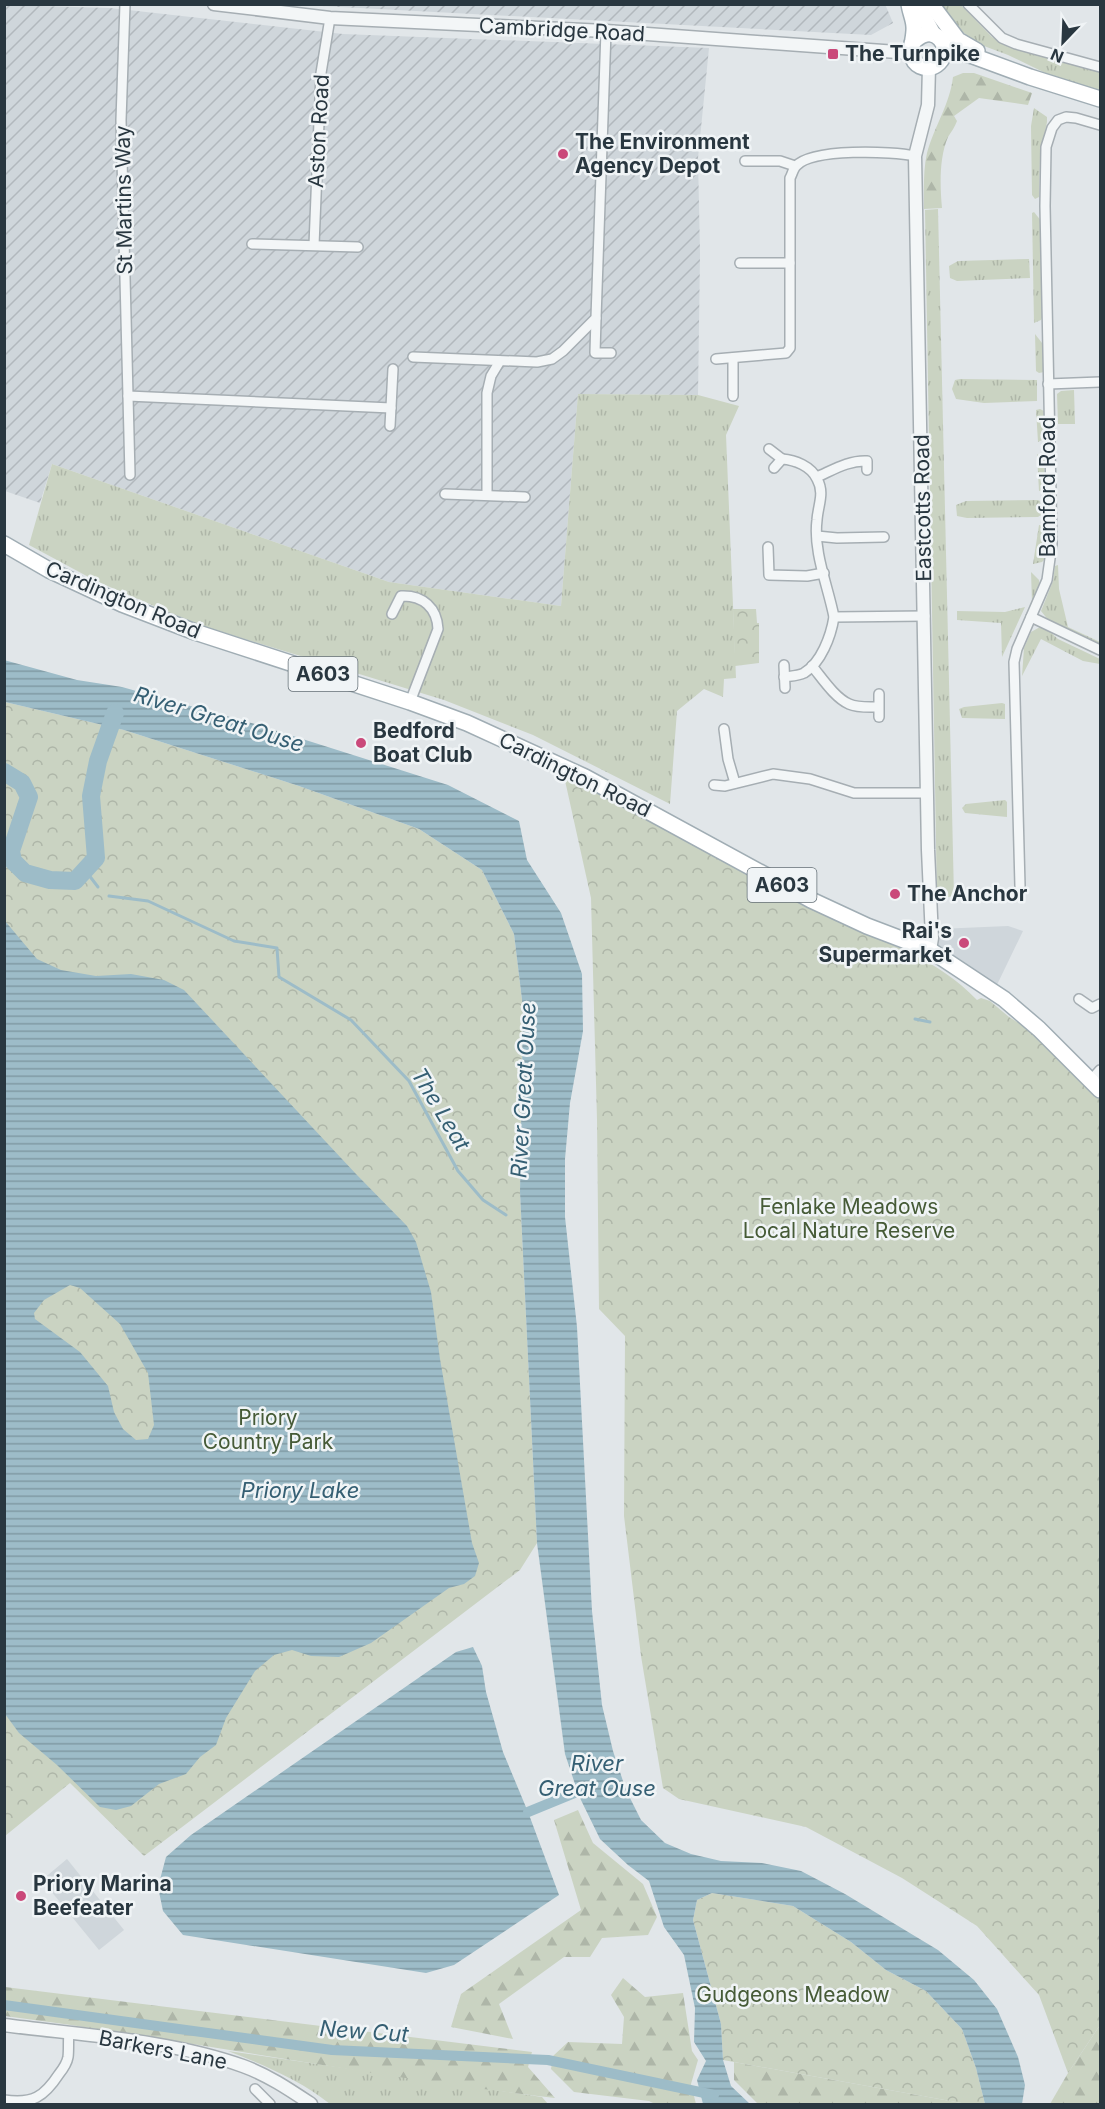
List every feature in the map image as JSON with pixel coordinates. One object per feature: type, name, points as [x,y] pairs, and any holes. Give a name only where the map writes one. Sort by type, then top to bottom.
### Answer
[{"type":"main road","points":[[909,4],[915,27],[912,48],[914,60],[921,66],[937,65],[943,58],[945,49],[941,39],[933,34],[917,4]]},
{"type":"main road","points":[[931,4],[958,40],[987,55],[994,63]]},
{"type":"main road","points":[[912,48],[918,36],[933,34]]},
{"type":"main road","points":[[945,49],[1101,99]]},
{"type":"main road","name":"Cardington Road","points":[[4,544],[50,570],[122,604],[195,632],[410,702],[520,746],[585,777],[811,900],[867,926],[930,950],[1004,999],[1098,1080]]},
{"type":"street","name":"St Martins Way","points":[[125,4],[121,120],[130,475]]},
{"type":"street","name":"Cambridge Road","points":[[213,4],[330,18],[912,48]]},
{"type":"street","points":[[968,4],[1002,38],[1016,44],[1101,67]]},
{"type":"street","name":"Aston Road","points":[[314,245],[321,73],[330,18]]},
{"type":"street","points":[[606,31],[595,353],[611,353]]},
{"type":"street","name":"Eastcotts Road","points":[[929,67],[928,105],[915,156],[927,793],[932,938],[930,950]]},
{"type":"street","name":"Bamford Road","points":[[1020,886],[1014,662],[1017,649],[1047,580],[1052,544],[1045,206],[1046,147],[1052,128],[1058,120],[1066,117],[1077,118],[1101,124]]},
{"type":"street","points":[[716,359],[786,353],[790,348],[790,178],[795,166],[804,160],[820,155],[899,153],[915,156]]},
{"type":"street","points":[[745,161],[780,161],[795,166]]},
{"type":"street","points":[[252,244],[357,247]]},
{"type":"street","points":[[740,263],[790,263]]},
{"type":"street","points":[[412,357],[537,362],[552,359],[596,318]]},
{"type":"street","points":[[733,358],[733,396]]},
{"type":"street","points":[[487,495],[487,393],[491,376],[500,361]]},
{"type":"street","points":[[390,426],[393,369]]},
{"type":"street","points":[[1048,384],[1101,382]]},
{"type":"street","points":[[128,396],[391,408]]},
{"type":"street","points":[[769,449],[782,459],[797,462],[808,468],[817,477],[822,492],[817,519],[817,536],[834,617],[832,629],[823,650],[812,666],[796,676],[784,677]]},
{"type":"street","points":[[774,468],[782,459]]},
{"type":"street","points":[[817,477],[847,464],[861,461],[867,461],[867,470]]},
{"type":"street","points":[[445,494],[525,497]]},
{"type":"street","points":[[817,536],[884,537]]},
{"type":"street","points":[[768,547],[769,575],[807,576],[824,573]]},
{"type":"street","points":[[392,614],[401,596],[410,596],[432,607],[437,617],[438,629],[410,702]]},
{"type":"street","points":[[834,617],[925,616]]},
{"type":"street","points":[[1031,617],[1101,650]]},
{"type":"street","points":[[784,664],[785,688]]},
{"type":"street","points":[[812,666],[850,705],[878,707]]},
{"type":"street","points":[[879,694],[879,717]]},
{"type":"street","points":[[724,729],[728,759],[735,783]]},
{"type":"street","points":[[714,785],[735,783],[773,774],[810,779],[854,794],[927,793]]},
{"type":"street","points":[[1079,999],[1092,1008],[1101,1004]]},
{"type":"street","name":"Barkers Lane","points":[[4,2025],[174,2049],[244,2066],[282,2084],[311,2104]]},
{"type":"street","points":[[10,2102],[33,2100],[42,2096],[49,2088],[68,2056],[69,2033]]},
{"type":"street","points":[[255,2089],[270,2104]]},
{"type":"shaded area","points":[[885,4],[893,23],[871,35],[303,5]]},
{"type":"shaded area","points":[[5,5],[110,8],[343,34],[709,48],[698,158],[700,254],[698,395],[578,394],[561,606],[389,582],[52,464],[40,503],[5,491]]},
{"type":"shaded area","points":[[1008,926],[1023,931],[994,991],[952,954],[937,945],[938,929]]},
{"type":"shaded area","points":[[67,1859],[124,1930],[99,1950],[42,1880]]},
{"type":"green space","points":[[942,5],[961,5],[992,37],[1009,47],[1100,71],[1100,93],[1068,84],[1008,55],[976,43],[957,27]]},
{"type":"green space","points":[[963,73],[974,73],[1032,93],[1028,105],[979,98],[954,116],[957,121],[945,145],[942,163],[942,208],[924,209],[924,174],[927,153],[949,97],[953,77]]},
{"type":"green space","points":[[1034,108],[1047,117],[1040,157],[1039,197],[1035,199],[1032,195],[1031,126]]},
{"type":"green space","points":[[938,209],[954,896],[937,899],[925,210]]},
{"type":"green space","points":[[1034,212],[1042,222],[1044,314],[1041,320],[1034,323],[1032,213]]},
{"type":"green space","points":[[1029,259],[1030,278],[957,281],[950,278],[949,266],[958,261]]},
{"type":"green space","points":[[1035,334],[1042,343],[1044,372],[1039,373],[1036,371]]},
{"type":"green space","points":[[955,380],[1037,380],[1037,401],[984,403],[956,399],[952,389]]},
{"type":"green space","points":[[1074,390],[1075,424],[1058,424],[1057,394],[1061,391]]},
{"type":"green space","points":[[578,394],[698,395],[739,406],[726,435],[736,678],[724,679],[723,697],[704,689],[677,711],[670,804],[533,735],[444,700],[196,624],[96,581],[29,545],[52,464],[389,582],[561,606]]},
{"type":"green space","points":[[1036,410],[1044,411],[1042,440],[1038,442]]},
{"type":"green space","points":[[1037,454],[1044,459],[1045,490],[1039,491]]},
{"type":"green space","points":[[1038,500],[1041,515],[1038,517],[967,518],[957,516],[956,505],[966,501]]},
{"type":"green space","points":[[1039,525],[1047,526],[1046,558],[1042,562],[1033,564]]},
{"type":"green space","points":[[1058,565],[1059,589],[1068,627],[1100,642],[1100,646],[1049,621],[1041,611],[1053,581],[1055,566]]},
{"type":"green space","points":[[1031,572],[1039,580],[1040,589],[1032,604]]},
{"type":"green space","points":[[1025,607],[1002,657],[1001,623],[957,620],[957,611],[1005,612]]},
{"type":"green space","points":[[733,609],[756,609],[757,623],[759,623],[759,663],[735,666]]},
{"type":"green space","points":[[1040,627],[1048,630],[1058,639],[1100,659],[1100,664],[1083,661],[1041,639],[1022,676],[1024,648],[1031,632]]},
{"type":"green space","name":"Priory Country Park","points":[[5,702],[124,730],[299,786],[419,829],[482,870],[514,934],[523,1008],[520,1192],[537,1543],[520,1570],[144,1856],[70,1783],[5,1836]]},
{"type":"green space","points":[[1005,704],[1005,719],[962,718],[959,709],[964,707]]},
{"type":"green space","name":"Fenlake Meadows Local Nature Reserve","points":[[564,776],[946,973],[977,1000],[981,998],[990,1001],[1009,1017],[1037,1034],[1100,1099],[1100,2025],[1068,2073],[1039,1995],[977,1926],[902,1878],[806,1827],[679,1799],[663,1788],[641,1656],[624,1516],[625,1336],[599,1309],[591,898]]},
{"type":"green space","points":[[1005,800],[1007,817],[965,813],[962,808],[966,804]]},
{"type":"green space","points":[[578,1810],[593,1843],[643,1884],[657,1917],[648,1935],[602,1938],[590,1957],[564,1957],[499,2004],[513,2039],[451,2027],[461,1994],[581,1910],[554,1820]]},
{"type":"green space","name":"Gudgeons Meadow","points":[[712,1893],[793,1906],[851,1942],[886,1970],[926,1991],[962,2029],[976,2068],[985,2104],[967,2104],[723,2060],[721,2024],[693,1920],[697,1900]]},
{"type":"green space","points":[[623,1978],[645,1997],[683,1993],[692,2051],[698,2060],[691,2084],[696,2104],[655,2104],[649,2101],[574,2092],[551,2069],[553,2056],[568,2042],[622,2044],[624,2017],[611,1995]]},
{"type":"green space","points":[[5,1987],[532,2052],[528,2067],[555,2098],[417,2080],[5,2016]]},
{"type":"green space","points":[[1100,2025],[1100,2104],[1050,2104],[1068,2073]]},
{"type":"green space","points":[[228,2051],[542,2097],[548,2104],[330,2104],[294,2080]]},
{"type":"green space","points":[[734,2062],[967,2104],[758,2104],[734,2080]]},
{"type":"water","name":"River Great Ouse","points":[[4,660],[77,680],[122,687],[255,724],[448,785],[519,821],[527,860],[561,913],[582,974],[583,1031],[570,1103],[565,1159],[565,1217],[577,1327],[592,1611],[602,1705],[613,1751],[626,1790],[641,1820],[665,1843],[691,1854],[721,1861],[762,1863],[801,1871],[845,1894],[938,1950],[974,1980],[997,2009],[1018,2057],[1025,2085],[1022,2104],[985,2104],[976,2068],[962,2029],[926,1991],[886,1970],[851,1942],[793,1906],[712,1893],[697,1900],[693,1920],[721,2024],[723,2060],[731,2086],[750,2104],[703,2104],[697,2080],[706,2061],[694,2042],[695,2008],[684,1955],[664,1927],[649,1881],[600,1839],[579,1796],[565,1754],[537,1543],[520,1192],[523,1008],[514,934],[482,870],[419,829],[299,786],[124,730],[5,702]]},
{"type":"water","name":"Priory Lake","points":[[5,921],[37,959],[61,970],[96,976],[131,974],[164,980],[184,990],[407,1226],[416,1242],[431,1292],[440,1359],[472,1543],[479,1563],[475,1576],[464,1584],[449,1588],[371,1643],[339,1657],[311,1656],[292,1650],[274,1655],[255,1671],[226,1718],[216,1745],[200,1757],[186,1774],[159,1784],[131,1806],[116,1810],[100,1807],[57,1765],[19,1733],[5,1714]],"holes":[[[70,1285],[80,1288],[120,1324],[148,1373],[154,1425],[148,1439],[136,1440],[123,1429],[114,1412],[108,1386],[80,1352],[35,1319],[34,1313],[44,1300]]]},
{"type":"water","points":[[473,1647],[482,1666],[486,1692],[503,1752],[559,1895],[454,1965],[426,1973],[183,1935],[163,1911],[158,1887],[166,1857],[191,1835],[456,1652]]},
{"type":"waterway","points":[[4,772],[22,783],[29,797],[11,851],[13,861],[25,873],[50,880],[75,881],[96,858],[91,796],[98,761],[115,713]]},
{"type":"waterway","points":[[85,870],[98,887]]},
{"type":"waterway","name":"The Leat","points":[[109,896],[148,901],[234,941],[277,948],[279,977],[351,1020],[409,1081],[458,1171],[483,1200],[506,1215]]},
{"type":"waterway","points":[[915,1019],[930,1022]]},
{"type":"waterway","name":"River Great Ouse","points":[[528,1812],[589,1787]]},
{"type":"waterway","name":"New Cut","points":[[4,2005],[332,2050],[548,2060],[714,2095]]},
{"type":"place","name":"The Turnpike","points":[[833,54]]},
{"type":"place","name":"The Environment Agency Depot","points":[[563,154]]},
{"type":"place","name":"Bedford Boat Club","points":[[361,743]]},
{"type":"place","name":"The Anchor","points":[[895,894]]},
{"type":"place","name":"Rai's Supermarket","points":[[964,943]]},
{"type":"place","name":"Priory Marina Beefeater","points":[[21,1896]]}]
